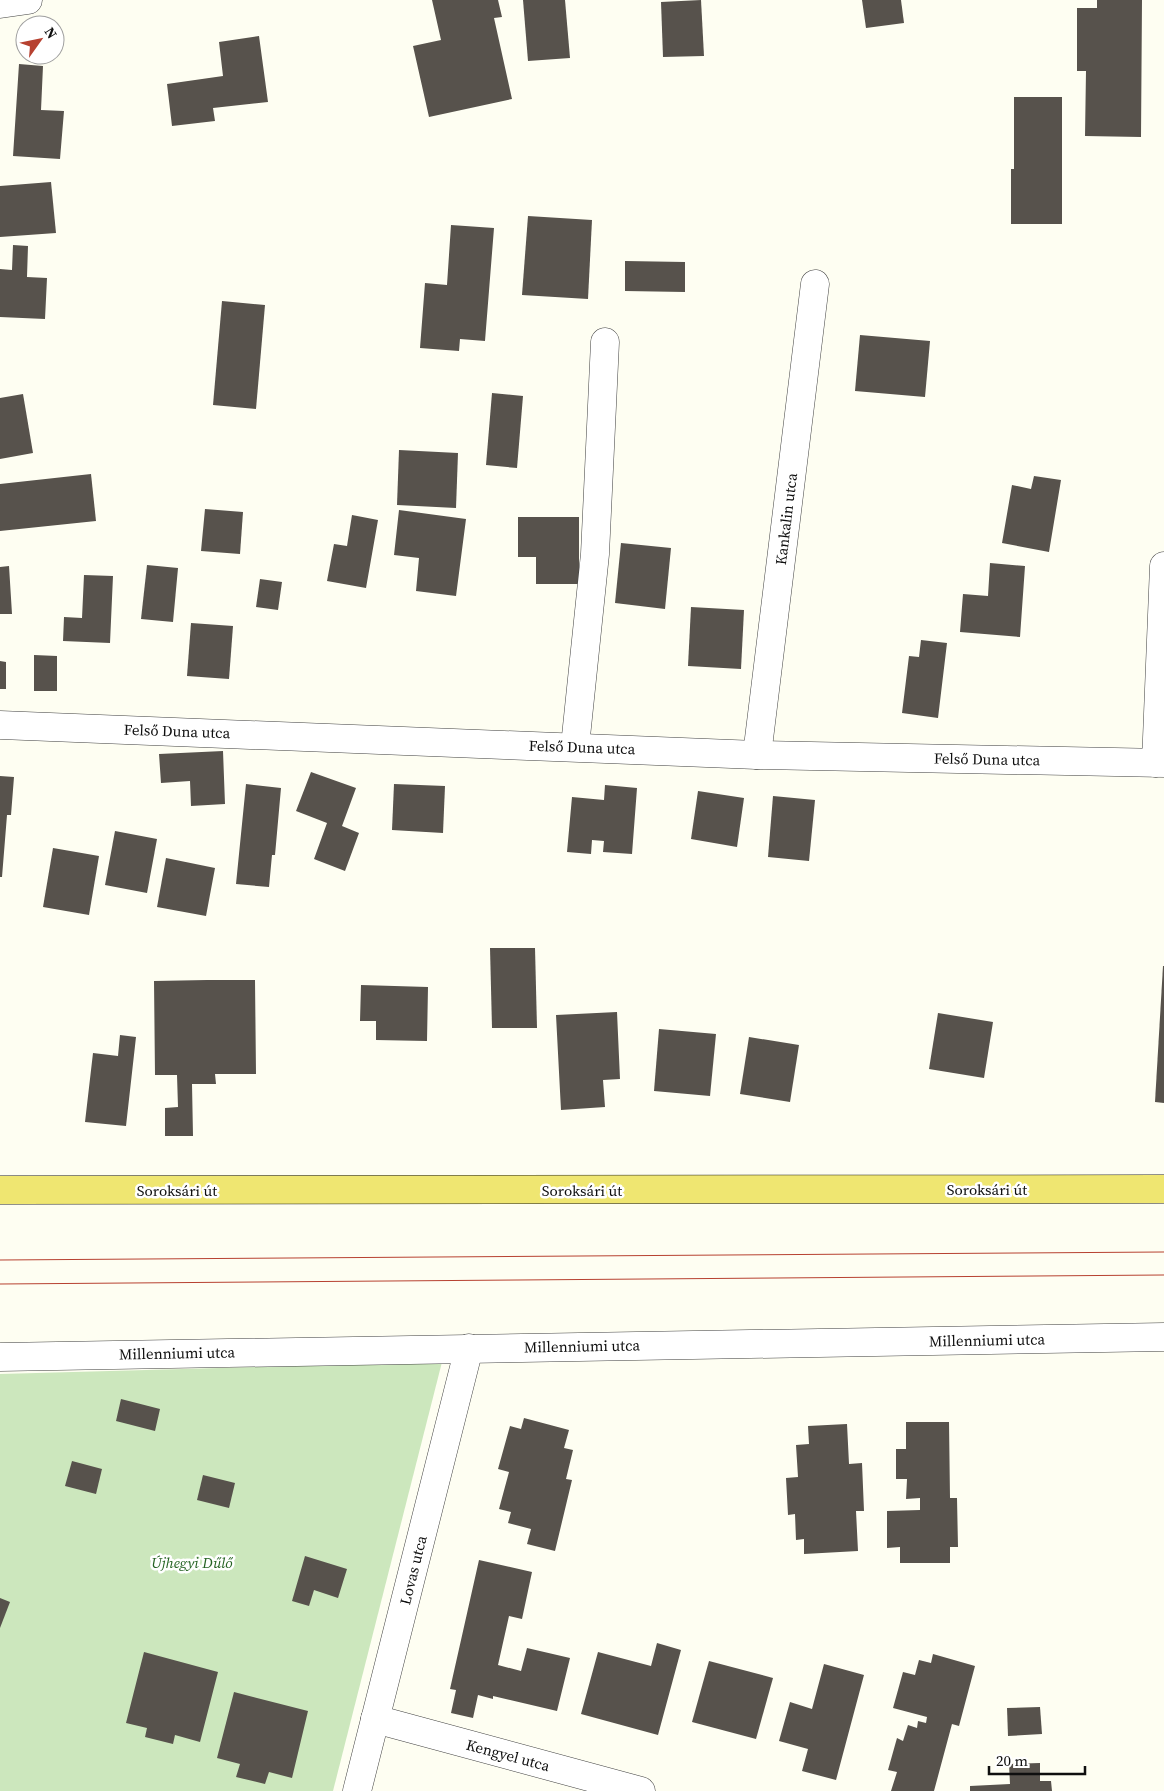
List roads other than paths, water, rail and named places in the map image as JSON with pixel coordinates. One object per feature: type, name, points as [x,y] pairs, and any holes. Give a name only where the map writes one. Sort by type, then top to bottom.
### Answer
[{"type":"main road","name":"Soroksári út","points":[[0,1190],[1164,1189]]},
{"type":"street","points":[[0,4],[28,0]]},
{"type":"street","name":"Kankalin utca","points":[[757,755],[815,284]]},
{"type":"street","points":[[575,746],[595,554],[605,342]]},
{"type":"street","points":[[1160,763],[1164,566]]},
{"type":"street","name":"Felső Duna utca","points":[[0,724],[575,746],[757,755],[1160,763]]},
{"type":"street","name":"Millenniumi utca","points":[[0,1357],[1164,1337]]},
{"type":"street","name":"Lovas utca","points":[[357,1791],[469,1348]]},
{"type":"street","name":"Kengyel utca","points":[[375,1719],[640,1791]]},
{"type":"tram line","points":[[0,1260],[1164,1252]]},
{"type":"tram line","points":[[0,1284],[1164,1275]]},
{"type":"park label","name":"Újhegyi Dűlő","points":[[192,1562]]}]
